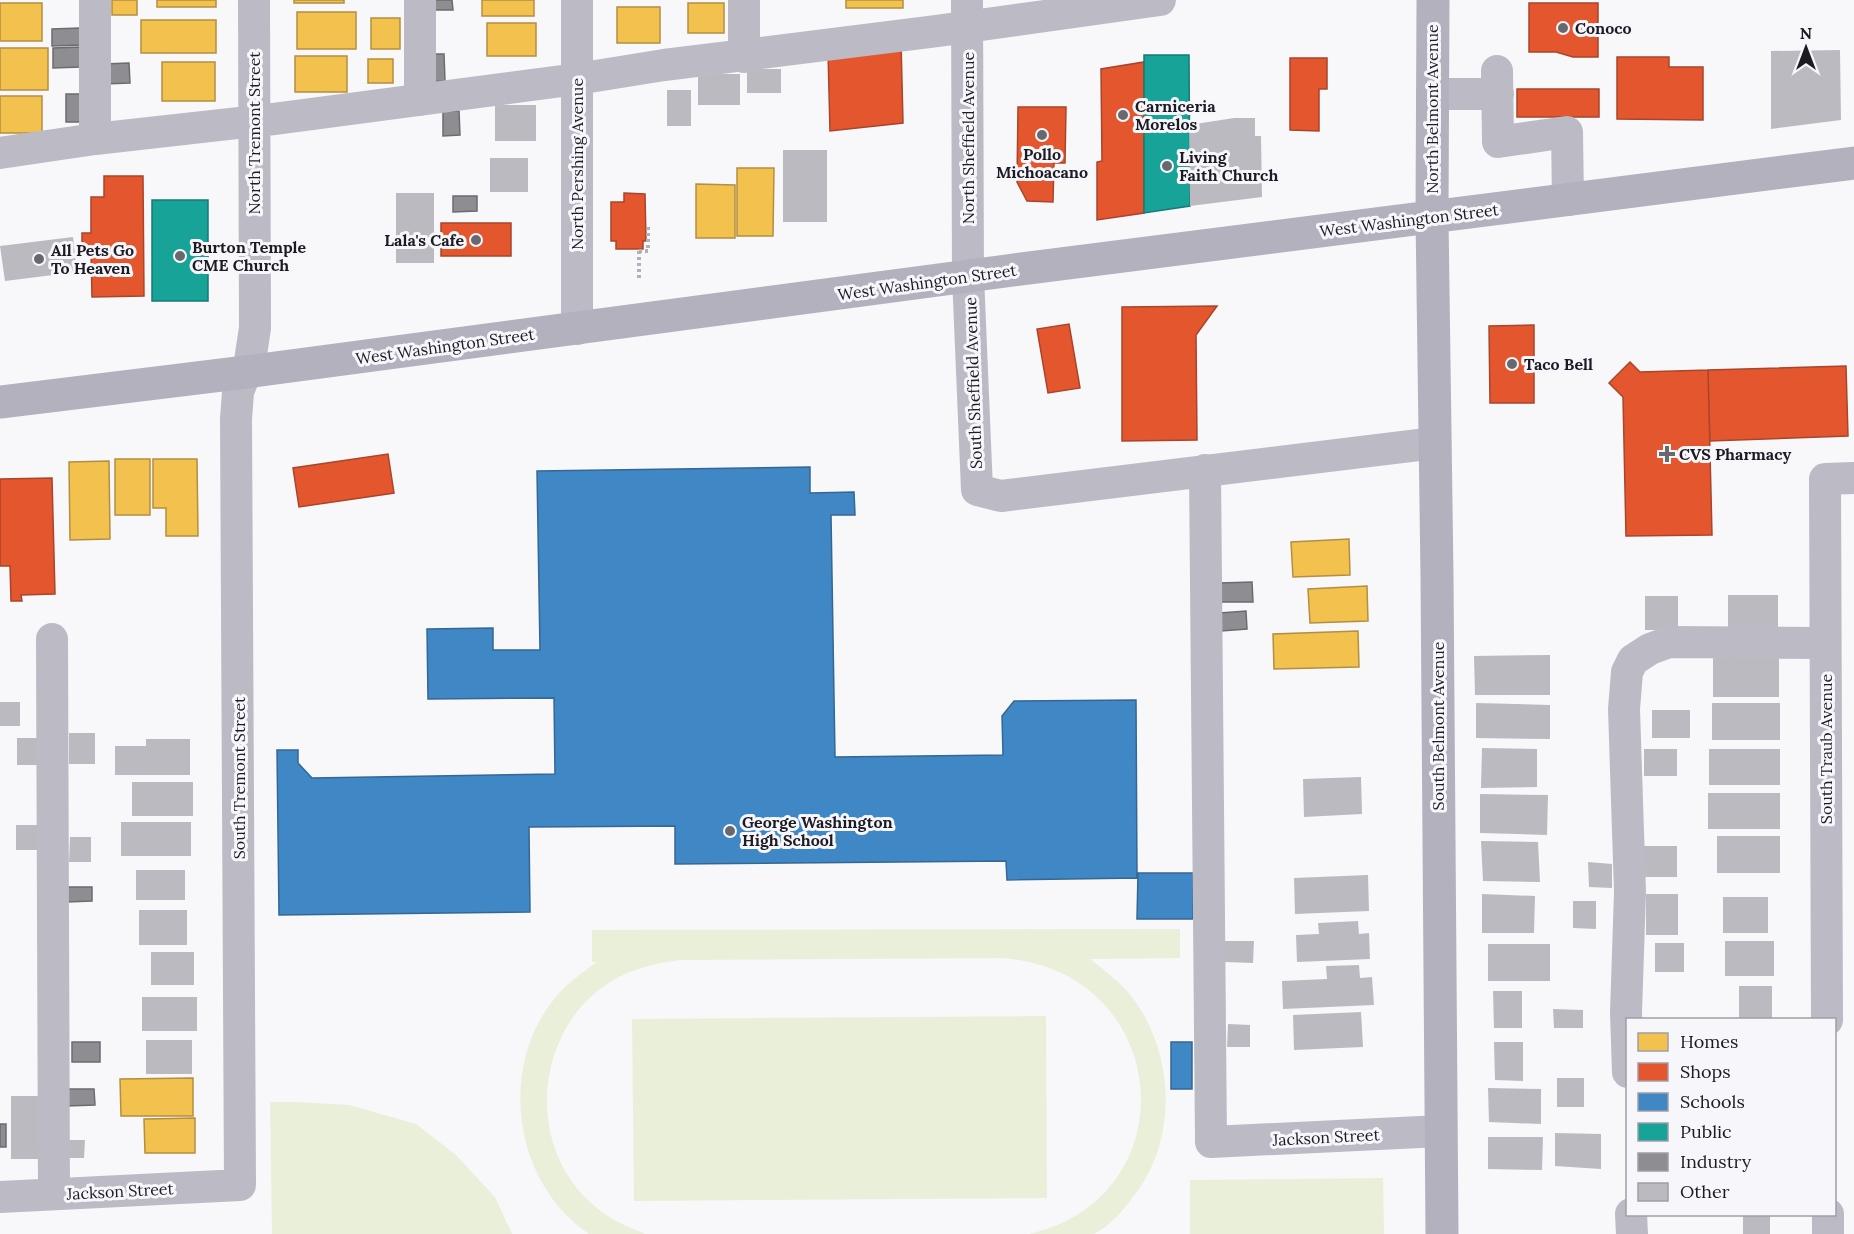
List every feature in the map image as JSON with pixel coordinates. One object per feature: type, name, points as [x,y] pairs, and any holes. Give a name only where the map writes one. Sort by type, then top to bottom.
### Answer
[{"type":"main road","name":"North Belmont Avenue","points":[[1432,218],[1433,0]]},
{"type":"main road","name":"West Washington Street","points":[[0,402],[1854,163]]},
{"type":"main road","name":"South Belmont Avenue","points":[[1432,218],[1442,1234]]},
{"type":"street","points":[[95,0],[95,140]]},
{"type":"street","name":"North Tremont Street","points":[[246,372],[253,348],[255,328],[254,0]]},
{"type":"street","points":[[420,0],[420,100]]},
{"type":"street","name":"North Pershing Avenue","points":[[577,0],[577,329]]},
{"type":"street","points":[[744,0],[744,57]]},
{"type":"street","points":[[0,153],[254,122],[577,79],[664,65],[744,57],[967,14],[1160,0]]},
{"type":"street","name":"North Sheffield Avenue","points":[[967,14],[968,276]]},
{"type":"street","points":[[1432,94],[1497,83],[1498,142],[1567,132],[1568,200]]},
{"type":"street","name":"South Sheffield Avenue","points":[[968,276],[977,490],[1001,496],[1206,470]]},
{"type":"street","name":"South Tremont Street","points":[[240,1185],[236,419],[238,392],[246,372]]},
{"type":"street","points":[[1206,470],[1435,443]]},
{"type":"street","name":"Jackson Street","points":[[1206,470],[1211,1142],[1442,1131]]},
{"type":"street","name":"South Traub Avenue","points":[[1827,1018],[1825,643],[1840,478]]},
{"type":"street","points":[[52,639],[54,1194]]},
{"type":"street","points":[[1626,1018],[1630,892],[1624,709],[1627,672],[1633,660],[1650,649],[1669,642],[1825,643]]},
{"type":"street","name":"Jackson Street","points":[[0,1197],[240,1185]]},
{"type":"street","points":[[1631,1216],[1632,1234]]},
{"type":"street","points":[[1828,1216],[1828,1234]]},
{"type":"path","points":[[639,280],[639,250],[648,251],[648,227]]},
{"type":"green space","points":[[1180,929],[1180,958],[1090,959],[1128,992],[1143,1014],[1154,1037],[1162,1063],[1165,1089],[1165,1115],[1152,1166],[1125,1208],[1106,1226],[1093,1234],[1029,1234],[1081,1212],[1117,1178],[1137,1134],[1140,1087],[1129,1042],[1101,1002],[1059,972],[1002,958],[680,960],[649,966],[626,974],[591,997],[570,1022],[555,1051],[548,1083],[548,1116],[555,1148],[569,1177],[591,1203],[610,1218],[646,1234],[589,1234],[564,1212],[544,1186],[530,1156],[522,1123],[520,1090],[525,1057],[537,1026],[555,998],[597,962],[592,962],[592,930]]},
{"type":"green space","points":[[1046,1016],[1047,1198],[634,1201],[632,1019]]},
{"type":"green space","points":[[270,1102],[349,1105],[416,1124],[456,1155],[495,1197],[512,1234],[272,1234]]},
{"type":"green space","points":[[1383,1178],[1384,1234],[1190,1234],[1190,1180]]},
{"type":"building: Homes","points":[[112,0],[137,0],[137,15],[112,15]]},
{"type":"building: Homes","points":[[157,0],[216,0],[216,7],[157,7]]},
{"type":"building: Homes","points":[[294,0],[344,0],[344,3],[294,3]]},
{"type":"building: Homes","points":[[482,0],[534,0],[534,16],[482,16]]},
{"type":"building: Homes","points":[[846,0],[903,0],[903,8],[846,8]]},
{"type":"building: Homes","points":[[0,3],[42,3],[42,41],[0,41]]},
{"type":"building: Homes","points":[[688,3],[724,3],[724,33],[688,33]]},
{"type":"building: Homes","points":[[617,7],[660,7],[660,43],[617,43]]},
{"type":"building: Homes","points":[[297,12],[356,12],[356,49],[297,49]]},
{"type":"building: Homes","points":[[371,18],[400,18],[400,49],[371,49]]},
{"type":"building: Homes","points":[[141,20],[216,20],[216,53],[141,53]]},
{"type":"building: Homes","points":[[487,23],[536,23],[536,56],[487,56]]},
{"type":"building: Homes","points":[[0,48],[48,48],[48,90],[0,90]]},
{"type":"building: Homes","points":[[295,56],[347,56],[347,92],[295,92]]},
{"type":"building: Homes","points":[[368,59],[393,59],[393,83],[368,83]]},
{"type":"building: Homes","points":[[162,62],[215,62],[215,101],[162,101]]},
{"type":"building: Homes","points":[[0,96],[42,96],[42,133],[0,133]]},
{"type":"building: Homes","points":[[737,168],[774,168],[773,236],[737,236]]},
{"type":"building: Homes","points":[[696,184],[735,185],[735,238],[696,238]]},
{"type":"building: Homes","points":[[115,459],[150,459],[150,515],[115,515]]},
{"type":"building: Homes","points":[[153,459],[197,459],[198,536],[166,536],[166,508],[153,508]]},
{"type":"building: Homes","points":[[109,461],[110,539],[70,540],[69,462]]},
{"type":"building: Homes","points":[[1349,539],[1350,575],[1293,577],[1291,542]]},
{"type":"building: Homes","points":[[1367,586],[1368,621],[1310,623],[1308,589]]},
{"type":"building: Homes","points":[[1358,631],[1359,667],[1274,669],[1273,634]]},
{"type":"building: Homes","points":[[193,1078],[193,1116],[121,1116],[120,1079]]},
{"type":"building: Homes","points":[[195,1118],[195,1153],[145,1153],[144,1119]]},
{"type":"building: Shops","name":"Conoco","points":[[1529,3],[1598,3],[1598,57],[1573,57],[1556,52],[1529,52]]},
{"type":"building: Shops","points":[[901,41],[903,123],[830,131],[828,52]]},
{"type":"building: Shops","points":[[1617,57],[1669,57],[1669,67],[1703,67],[1703,120],[1617,119]]},
{"type":"building: Shops","points":[[1290,58],[1327,58],[1327,89],[1319,89],[1319,131],[1290,130]]},
{"type":"building: Shops","name":"Carniceria Morelos","points":[[1144,62],[1144,213],[1097,220],[1097,162],[1102,161],[1101,69]]},
{"type":"building: Shops","points":[[1517,89],[1599,89],[1599,117],[1517,117]]},
{"type":"building: Shops","name":"Pollo Michoacano","points":[[1018,107],[1066,107],[1065,163],[1054,163],[1053,202],[1027,201],[1017,182]]},
{"type":"building: Shops","points":[[104,176],[143,176],[144,296],[92,297],[91,252],[82,252],[82,233],[91,233],[91,197],[104,197]]},
{"type":"building: Shops","points":[[624,193],[645,194],[646,241],[643,241],[643,249],[616,249],[616,241],[611,241],[611,202],[624,202]]},
{"type":"building: Shops","name":"Lala's Cafe","points":[[441,223],[511,223],[511,256],[441,256]]},
{"type":"building: Shops","points":[[1217,306],[1196,335],[1197,440],[1122,441],[1122,307]]},
{"type":"building: Shops","points":[[1069,324],[1080,388],[1048,393],[1037,329]]},
{"type":"building: Shops","name":"Taco Bell","points":[[1534,325],[1534,403],[1490,403],[1489,326]]},
{"type":"building: Shops","name":"CVS Pharmacy","points":[[1630,362],[1640,372],[1708,370],[1712,535],[1626,536],[1623,397],[1609,383]]},
{"type":"building: Shops","points":[[1846,366],[1848,436],[1710,441],[1708,370]]},
{"type":"building: Shops","points":[[388,454],[394,493],[299,507],[293,468]]},
{"type":"building: Shops","points":[[52,478],[55,594],[21,595],[22,601],[11,601],[10,566],[0,566],[0,479]]},
{"type":"building: Schools","name":"George Washington High School","points":[[810,467],[810,493],[854,492],[855,515],[831,515],[835,757],[1003,755],[1002,716],[1014,701],[1136,700],[1137,878],[1007,880],[1006,861],[675,864],[675,826],[529,827],[530,912],[279,915],[277,750],[298,750],[298,763],[312,778],[555,774],[554,698],[428,699],[427,629],[493,628],[493,650],[540,650],[537,471]]},
{"type":"building: Schools","points":[[1138,873],[1193,873],[1193,919],[1137,919]]},
{"type":"building: Schools","points":[[1171,1042],[1192,1042],[1192,1089],[1171,1089]]},
{"type":"building: Public","name":"Living Faith Church","points":[[1144,55],[1189,55],[1190,206],[1144,213]]},
{"type":"building: Public","name":"Burton Temple CME Church","points":[[152,200],[208,200],[208,301],[152,301]]},
{"type":"building: Industry","points":[[424,0],[452,0],[453,10],[424,10]]},
{"type":"building: Industry","points":[[80,28],[81,45],[52,46],[52,29]]},
{"type":"building: Industry","points":[[81,47],[81,67],[53,68],[53,48]]},
{"type":"building: Industry","points":[[424,54],[444,54],[445,81],[425,82]]},
{"type":"building: Industry","points":[[129,63],[130,83],[104,84],[103,64]]},
{"type":"building: Industry","points":[[66,94],[86,94],[86,122],[66,122]]},
{"type":"building: Industry","points":[[443,111],[459,111],[460,135],[443,136]]},
{"type":"building: Industry","points":[[453,196],[477,196],[477,211],[453,212]]},
{"type":"building: Industry","points":[[1252,582],[1253,602],[1221,602],[1220,583]]},
{"type":"building: Industry","points":[[1246,611],[1247,629],[1221,631],[1220,613]]},
{"type":"building: Industry","points":[[67,887],[92,887],[92,901],[67,902]]},
{"type":"building: Industry","points":[[72,1042],[100,1042],[100,1062],[72,1062]]},
{"type":"building: Industry","points":[[67,1089],[94,1089],[95,1105],[67,1106]]},
{"type":"building: Industry","points":[[0,1124],[6,1124],[6,1147],[0,1147]]},
{"type":"building: Other","points":[[1840,50],[1841,120],[1771,129],[1771,51]]},
{"type":"building: Other","points":[[747,69],[781,69],[781,93],[747,93]]},
{"type":"building: Other","points":[[698,74],[740,74],[740,105],[698,105]]},
{"type":"building: Other","points":[[667,90],[691,90],[691,126],[667,126]]},
{"type":"building: Other","points":[[495,105],[536,105],[536,141],[495,141]]},
{"type":"building: Other","points":[[1234,118],[1255,118],[1255,136],[1261,136],[1262,197],[1190,206],[1189,125]]},
{"type":"building: Other","points":[[783,150],[827,150],[827,222],[783,222]]},
{"type":"building: Other","points":[[490,158],[528,158],[528,192],[490,192]]},
{"type":"building: Other","points":[[396,193],[434,193],[434,263],[396,263]]},
{"type":"building: Other","name":"All Pets Go To Heaven","points":[[73,237],[77,272],[5,281],[0,246]]},
{"type":"building: Other","points":[[1728,595],[1778,595],[1778,630],[1728,630]]},
{"type":"building: Other","points":[[1645,596],[1678,596],[1678,630],[1645,630]]},
{"type":"building: Other","points":[[1550,655],[1550,695],[1475,695],[1474,656]]},
{"type":"building: Other","points":[[1713,655],[1779,655],[1779,697],[1713,697]]},
{"type":"building: Other","points":[[0,702],[20,702],[20,726],[0,726]]},
{"type":"building: Other","points":[[1476,703],[1550,705],[1550,739],[1476,738]]},
{"type":"building: Other","points":[[1712,703],[1780,703],[1780,740],[1712,740]]},
{"type":"building: Other","points":[[1652,710],[1690,710],[1690,738],[1652,738]]},
{"type":"building: Other","points":[[69,733],[95,733],[95,764],[69,764]]},
{"type":"building: Other","points":[[17,738],[42,738],[42,765],[17,765]]},
{"type":"building: Other","points":[[146,739],[190,739],[190,775],[115,775],[115,746],[146,746]]},
{"type":"building: Other","points":[[1482,748],[1537,749],[1537,787],[1481,788]]},
{"type":"building: Other","points":[[1644,749],[1677,749],[1677,776],[1644,776]]},
{"type":"building: Other","points":[[1709,749],[1780,749],[1780,785],[1709,785]]},
{"type":"building: Other","points":[[1361,777],[1362,814],[1304,817],[1303,779]]},
{"type":"building: Other","points":[[132,782],[193,782],[193,816],[132,816]]},
{"type":"building: Other","points":[[1708,793],[1780,793],[1780,829],[1708,829]]},
{"type":"building: Other","points":[[1480,794],[1548,795],[1547,835],[1480,833]]},
{"type":"building: Other","points":[[121,822],[191,822],[191,856],[121,856]]},
{"type":"building: Other","points":[[16,825],[40,825],[40,850],[16,850]]},
{"type":"building: Other","points":[[1717,836],[1780,836],[1780,873],[1717,873]]},
{"type":"building: Other","points":[[70,837],[91,837],[91,862],[69,862]]},
{"type":"building: Other","points":[[1481,841],[1538,842],[1540,882],[1483,881]]},
{"type":"building: Other","points":[[1643,846],[1677,846],[1677,877],[1644,877]]},
{"type":"building: Other","points":[[1588,862],[1612,864],[1612,888],[1589,887]]},
{"type":"building: Other","points":[[136,870],[185,870],[185,900],[136,900]]},
{"type":"building: Other","points":[[1368,875],[1369,911],[1295,914],[1294,878]]},
{"type":"building: Other","points":[[1482,894],[1535,896],[1534,933],[1482,933]]},
{"type":"building: Other","points":[[1646,894],[1678,894],[1678,935],[1646,935]]},
{"type":"building: Other","points":[[1723,897],[1768,897],[1768,933],[1723,933]]},
{"type":"building: Other","points":[[1573,901],[1596,901],[1596,929],[1573,928]]},
{"type":"building: Other","points":[[139,910],[187,910],[187,945],[139,945]]},
{"type":"building: Other","points":[[1358,921],[1359,934],[1369,933],[1370,959],[1297,962],[1296,935],[1319,934],[1318,923]]},
{"type":"building: Other","points":[[1225,941],[1254,941],[1253,963],[1225,962]]},
{"type":"building: Other","points":[[1725,941],[1774,941],[1774,976],[1725,976]]},
{"type":"building: Other","points":[[1655,943],[1684,943],[1684,972],[1655,972]]},
{"type":"building: Other","points":[[1488,944],[1550,944],[1550,981],[1488,981]]},
{"type":"building: Other","points":[[151,952],[194,952],[194,985],[151,985]]},
{"type":"building: Other","points":[[1359,965],[1360,978],[1372,977],[1374,1005],[1283,1009],[1282,981],[1327,979],[1326,966]]},
{"type":"building: Other","points":[[1739,986],[1772,986],[1772,1018],[1739,1018]]},
{"type":"building: Other","points":[[1493,991],[1522,991],[1522,1028],[1494,1028]]},
{"type":"building: Other","points":[[142,997],[197,997],[197,1031],[142,1031]]},
{"type":"building: Other","points":[[1553,1009],[1583,1010],[1583,1028],[1554,1028]]},
{"type":"building: Other","points":[[1361,1012],[1363,1047],[1294,1050],[1293,1015]]},
{"type":"building: Other","points":[[1228,1024],[1250,1025],[1250,1047],[1227,1047]]},
{"type":"building: Other","points":[[146,1040],[192,1040],[192,1074],[146,1074]]},
{"type":"building: Other","points":[[1494,1042],[1523,1042],[1523,1081],[1495,1080]]},
{"type":"building: Other","points":[[1557,1078],[1584,1078],[1584,1107],[1557,1107]]},
{"type":"building: Other","points":[[1488,1088],[1541,1089],[1541,1124],[1489,1122]]},
{"type":"building: Other","points":[[11,1096],[44,1096],[44,1159],[11,1159]]},
{"type":"building: Other","points":[[1555,1133],[1601,1134],[1601,1169],[1555,1166]]},
{"type":"building: Other","points":[[1488,1137],[1543,1137],[1542,1170],[1488,1169]]},
{"type":"building: Other","points":[[69,1140],[85,1140],[84,1158],[69,1158]]},
{"type":"building: Other","points":[[1743,1216],[1770,1216],[1770,1234],[1743,1234]]},
{"type":"place","name":"Conoco","points":[[1563,28]]},
{"type":"place","name":"Carniceria Morelos","points":[[1123,115]]},
{"type":"place","name":"Pollo Michoacano","points":[[1042,135]]},
{"type":"place","name":"Living Faith Church","points":[[1167,166]]},
{"type":"place","name":"Lala's Cafe","points":[[476,240]]},
{"type":"place","name":"Burton Temple CME Church","points":[[180,256]]},
{"type":"place","name":"All Pets Go To Heaven","points":[[39,259]]},
{"type":"place","name":"Taco Bell","points":[[1512,364]]},
{"type":"place","name":"CVS Pharmacy","points":[[1667,454]]},
{"type":"place","name":"George Washington High School","points":[[730,831]]}]
